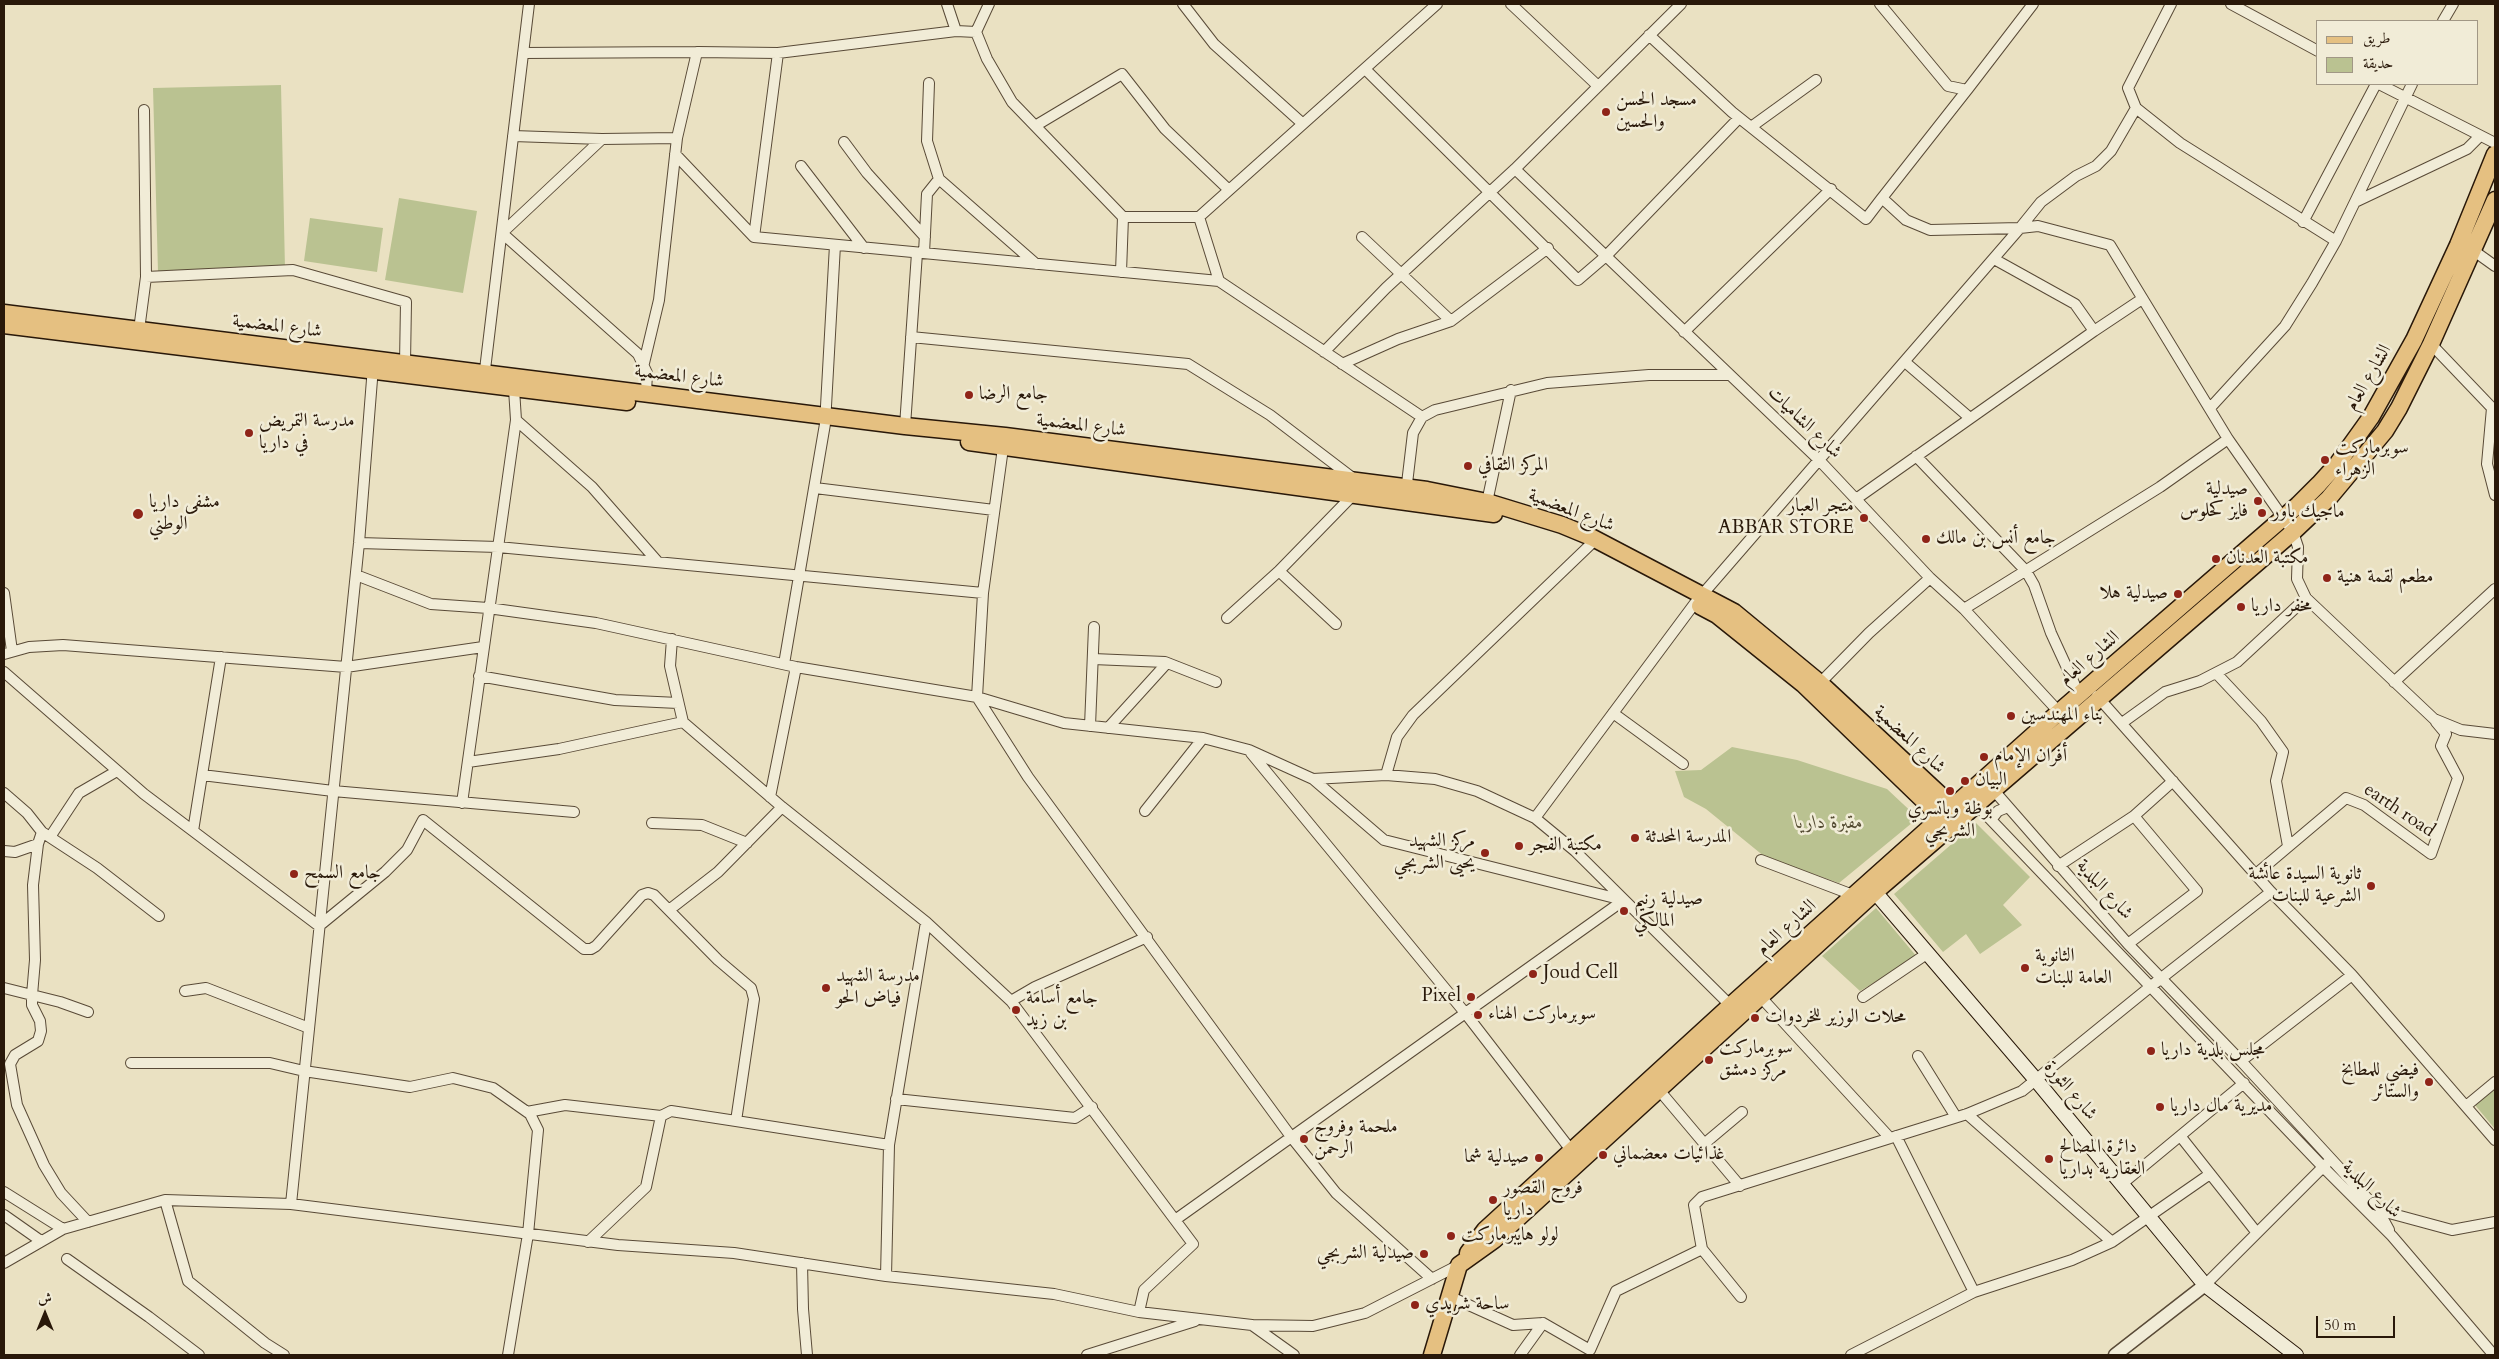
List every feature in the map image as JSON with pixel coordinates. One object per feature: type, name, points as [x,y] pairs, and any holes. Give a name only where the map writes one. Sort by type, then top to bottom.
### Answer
[{"type":"main road","name":"الشارع العام","points":[[1459,1264],[1485,1230],[1576,1156],[1871,887],[1989,785],[2312,491],[2338,463],[2385,393],[2414,340],[2458,245],[2495,154]]},
{"type":"main road","name":"الشارع العام","points":[[1989,785],[2059,712],[2088,694],[2293,532],[2348,477],[2385,431],[2399,408],[2474,251],[2495,200]]},
{"type":"main road","name":"شارع المعضمية","points":[[4,313],[139,330],[258,351]]},
{"type":"main road","name":"شارع المعضمية","points":[[4,325],[258,351],[484,379],[646,393],[914,432],[1406,494],[1530,515],[1591,537],[1699,599],[1717,616],[1803,684],[1952,817]]},
{"type":"main road","name":"شارع المعضمية","points":[[373,365],[405,363],[484,379],[514,389],[825,420],[905,426],[1004,442]]},
{"type":"main road","name":"شارع المعضمية","points":[[1486,507],[1561,530],[1636,565],[1699,599],[1734,612],[1820,683],[1952,817]]},
{"type":"main road","name":"الشارع العام","points":[[1756,992],[1853,895],[1871,887]]},
{"type":"main road","name":"شارع الثورة","points":[[1871,887],[2036,1080],[2205,1285],[2296,1355]]},
{"type":"main road","points":[[1576,1156],[1659,1090],[1735,1011]]},
{"type":"main road","points":[[1432,1355],[1459,1264]]},
{"type":"street","points":[[484,379],[529,4]]},
{"type":"street","points":[[947,4],[956,31]]},
{"type":"street","points":[[989,4],[976,32],[987,59],[1012,102],[1123,217],[1199,217],[1437,4]]},
{"type":"street","points":[[1183,4],[1214,44],[1303,124]]},
{"type":"street","points":[[1511,4],[1598,86]]},
{"type":"street","points":[[1324,352],[1401,274],[1515,169],[1681,4]]},
{"type":"street","points":[[1880,4],[1948,86],[1967,90]]},
{"type":"street","points":[[1650,35],[1738,118],[1831,189],[1866,220],[2032,4]]},
{"type":"street","points":[[2171,4],[2128,88],[2136,108],[2180,143],[2336,241]]},
{"type":"street","points":[[2231,4],[2316,50]]},
{"type":"street","points":[[2444,20],[2453,4]]},
{"type":"street","points":[[523,53],[778,53],[956,31],[976,32]]},
{"type":"street","points":[[646,393],[648,383],[644,363],[659,300],[677,138],[697,52]]},
{"type":"street","points":[[754,237],[778,53]]},
{"type":"street","points":[[1365,69],[1491,191],[1578,280],[1606,256],[1738,118]]},
{"type":"street","points":[[1035,126],[1122,74],[1166,129],[1229,190]]},
{"type":"street","points":[[1751,128],[1816,80]]},
{"type":"street","points":[[929,83],[927,141],[939,179],[1036,264]]},
{"type":"street","points":[[2304,222],[2377,85]]},
{"type":"street","points":[[2380,85],[2495,143]]},
{"type":"street","points":[[2211,407],[2285,326],[2336,241],[2412,85]]},
{"type":"street","points":[[1535,818],[1699,599],[1906,362],[2041,202],[2076,176],[2096,166],[2112,151],[2136,108]]},
{"type":"street","points":[[139,330],[146,277],[144,110]]},
{"type":"street","points":[[513,136],[602,139],[677,138]]},
{"type":"street","points":[[2355,202],[2467,149],[2480,136]]},
{"type":"street","points":[[502,233],[602,139]]},
{"type":"street","points":[[844,142],[867,173],[925,237]]},
{"type":"street","points":[[675,154],[754,237],[1219,281],[1422,417]]},
{"type":"street","points":[[801,166],[864,248]]},
{"type":"street","name":"شارع الشاميات","points":[[1515,169],[1820,461],[1930,578],[1964,609],[2059,712]]},
{"type":"street","points":[[905,426],[911,337],[921,253],[925,237],[927,194],[939,179]]},
{"type":"street","points":[[1684,332],[1831,189]]},
{"type":"street","points":[[1882,198],[1906,220],[1930,230],[2038,226],[2110,245],[2211,407],[2228,439],[2293,532],[2298,547],[2297,579],[2306,598],[2434,719],[2460,730],[2495,734]]},
{"type":"street","points":[[1121,272],[1123,217]]},
{"type":"street","points":[[1199,217],[1219,281]]},
{"type":"street","points":[[502,233],[631,347],[644,363]]},
{"type":"street","points":[[1362,237],[1451,321]]},
{"type":"street","points":[[784,664],[825,420],[835,245]]},
{"type":"street","points":[[1342,364],[1398,340],[1451,321],[1548,248]]},
{"type":"street","points":[[2474,251],[2495,266]]},
{"type":"street","points":[[1994,259],[2075,304],[2094,331]]},
{"type":"street","points":[[146,277],[293,270],[406,302],[405,363]]},
{"type":"street","points":[[1856,499],[2142,299]]},
{"type":"street","points":[[911,337],[1188,364],[1270,415],[1355,488],[1279,571],[1226,618]]},
{"type":"street","points":[[2431,344],[2494,410],[2487,464],[2495,495]]},
{"type":"street","points":[[1906,362],[1970,418]]},
{"type":"street","points":[[291,1204],[356,575],[373,365]]},
{"type":"street","points":[[1406,494],[1413,433],[1422,417],[1435,410],[1546,383],[1649,375],[1729,375]]},
{"type":"street","points":[[462,802],[516,420],[514,389]]},
{"type":"street","points":[[1486,507],[1511,390]]},
{"type":"street","points":[[516,420],[592,487],[658,561]]},
{"type":"street","points":[[1964,609],[2160,486],[2228,439]]},
{"type":"street","points":[[1004,442],[983,593],[977,697],[1028,777],[1147,937],[1292,1138],[1336,1193],[1432,1279]]},
{"type":"street","points":[[1916,456],[2026,571],[2034,585],[2051,633],[2088,694],[2122,723],[2272,892],[2352,976],[2495,1140]]},
{"type":"street","points":[[815,488],[994,510]]},
{"type":"street","points":[[359,543],[498,546],[983,593]]},
{"type":"street","points":[[1386,775],[1396,737],[1413,714],[1590,545]]},
{"type":"street","points":[[1279,571],[1336,624]]},
{"type":"street","points":[[356,575],[431,604],[488,608],[596,623],[796,667],[977,697],[1064,723],[1203,738],[1249,750],[1313,779],[1348,807],[1384,840],[1624,900]]},
{"type":"street","points":[[1820,683],[1869,633],[1930,578]]},
{"type":"street","points":[[2394,682],[2495,589]]},
{"type":"street","points":[[4,593],[8,653],[29,647],[63,645],[346,667],[483,647]]},
{"type":"street","points":[[2122,723],[2165,692],[2200,681],[2237,662],[2306,598]]},
{"type":"street","points":[[1090,726],[1094,627]]},
{"type":"street","points":[[672,639],[670,666],[683,722],[782,808],[926,922],[1011,1001],[1193,1244],[1144,1290],[1139,1312]]},
{"type":"street","points":[[193,831],[221,657]]},
{"type":"street","points":[[1093,659],[1167,663],[1216,682]]},
{"type":"street","points":[[1108,728],[1167,663]]},
{"type":"street","points":[[770,797],[796,667]]},
{"type":"street","points":[[4,672],[117,771],[193,831],[320,926]]},
{"type":"street","points":[[2216,673],[2261,721],[2283,752],[2276,781],[2288,846]]},
{"type":"street","points":[[479,676],[615,700],[678,703]]},
{"type":"street","points":[[1613,714],[1683,764]]},
{"type":"street","name":"earth road","points":[[2256,874],[2346,798],[2364,805],[2431,854],[2458,778],[2441,746],[2446,734],[2434,719]]},
{"type":"street","points":[[468,762],[559,749],[683,722]]},
{"type":"street","points":[[1144,811],[1203,738]]},
{"type":"street","points":[[1249,750],[1466,1014],[1576,1156]]},
{"type":"street","points":[[4,851],[21,851],[38,844],[79,793],[117,771]]},
{"type":"street","points":[[202,775],[334,791],[574,812]]},
{"type":"street","points":[[1313,779],[1386,775],[1435,779],[1477,791],[1535,818],[1575,851],[1735,1011]]},
{"type":"street","points":[[2058,866],[2134,816],[2173,781]]},
{"type":"street","name":"شارع البلدية","points":[[1989,785],[2128,944],[2241,1061],[2378,1210],[2392,1236]]},
{"type":"street","points":[[4,793],[27,813],[46,834],[97,868],[159,916]]},
{"type":"street","name":"شارع البلدية","points":[[1972,800],[2323,1167],[2392,1236]]},
{"type":"street","points":[[669,910],[718,872],[782,808]]},
{"type":"street","points":[[1991,820],[1998,811],[2008,808]]},
{"type":"street","points":[[2128,944],[2197,891],[2134,816]]},
{"type":"street","points":[[320,926],[385,872],[401,855],[423,820],[584,948],[590,949],[596,946],[642,894],[654,895],[718,960],[751,988],[754,999],[736,1122]]},
{"type":"street","points":[[652,823],[702,825],[747,843]]},
{"type":"street","points":[[38,844],[33,885],[35,960],[32,1005],[40,1021],[41,1031],[38,1041],[15,1055],[10,1064],[17,1105],[44,1165],[57,1186],[88,1222]]},
{"type":"street","points":[[1761,860],[1853,895]]},
{"type":"street","points":[[1741,1296],[1702,1248],[1694,1205],[1702,1197],[1967,1114],[2022,1091],[2150,986],[2272,892]]},
{"type":"street","points":[[1175,1220],[1624,900]]},
{"type":"street","points":[[886,1276],[889,1144],[926,922]]},
{"type":"street","points":[[1011,1001],[1035,987],[1147,937]]},
{"type":"street","points":[[1863,997],[1928,953]]},
{"type":"street","points":[[2241,1061],[2352,976]]},
{"type":"street","points":[[4,988],[60,1002],[88,1012]]},
{"type":"street","points":[[185,991],[206,988],[309,1028]]},
{"type":"street","points":[[1756,992],[1893,1137],[1974,1292]]},
{"type":"street","points":[[1918,1056],[1956,1117]]},
{"type":"street","points":[[132,1063],[270,1063],[304,1071],[410,1087],[453,1078],[493,1088],[527,1112],[538,1130],[528,1234],[508,1355]]},
{"type":"street","points":[[2466,1106],[2495,1082]]},
{"type":"street","points":[[2122,1184],[2244,1083]]},
{"type":"street","points":[[1659,1090],[1740,1186]]},
{"type":"street","points":[[896,1099],[1075,1118],[1092,1107]]},
{"type":"street","points":[[527,1112],[566,1105],[661,1116],[671,1112],[889,1144]]},
{"type":"street","points":[[1704,1144],[1742,1112]]},
{"type":"street","points":[[1967,1114],[2112,1242]]},
{"type":"street","points":[[588,1242],[646,1188],[661,1116]]},
{"type":"street","points":[[2181,1137],[2257,1233]]},
{"type":"street","points":[[2115,1355],[2205,1285],[2330,1160]]},
{"type":"street","points":[[1851,1355],[1974,1292],[2072,1260],[2112,1242],[2210,1174]]},
{"type":"street","points":[[4,1192],[63,1229]]},
{"type":"street","points":[[165,1200],[188,1281],[265,1343],[284,1355]]},
{"type":"street","points":[[4,1262],[63,1229],[165,1200],[291,1204],[588,1242],[734,1253],[886,1276],[1054,1294],[1139,1312],[1252,1324],[1313,1326],[1365,1313],[1459,1264]]},
{"type":"street","points":[[2378,1210],[2452,1230],[2495,1222]]},
{"type":"street","points":[[4,1215],[41,1241]]},
{"type":"street","points":[[2392,1236],[2492,1353]]},
{"type":"street","points":[[1451,1296],[1513,1324],[1543,1323],[1590,1350],[1616,1292],[1702,1248]]},
{"type":"street","points":[[67,1259],[150,1317],[199,1355]]},
{"type":"street","points":[[802,1263],[803,1309],[808,1355]]},
{"type":"street","points":[[1086,1355],[1119,1350],[1201,1320]]},
{"type":"street","points":[[1520,1355],[1543,1323]]},
{"type":"street","points":[[1252,1324],[1294,1355]]},
{"type":"green space","points":[[281,85],[285,269],[158,272],[153,88]]},
{"type":"green space","points":[[399,198],[477,211],[463,293],[385,280]]},
{"type":"green space","points":[[310,218],[383,228],[377,272],[304,261]]},
{"type":"green space","name":"مقبرة داريا","points":[[1732,747],[1797,760],[1887,789],[1918,818],[1839,883],[1765,857],[1706,809],[1684,797],[1675,771],[1701,770]]},
{"type":"green space","points":[[1976,823],[2030,877],[2003,905],[2022,925],[1980,954],[1966,934],[1943,952],[1894,894]]},
{"type":"green space","points":[[1876,908],[1917,957],[1860,991],[1822,956]]},
{"type":"green space","points":[[2495,1088],[2495,1129],[2475,1105]]},
{"type":"place","name":"مسجد الحسن والحسين","points":[[1606,112]]},
{"type":"place","name":"جامع الرضا","points":[[969,395]]},
{"type":"place","name":"مدرسة التمريض في داريا","points":[[249,433]]},
{"type":"place","name":"سوبرماركت الزهراء","points":[[2325,460]]},
{"type":"place","name":"المركز الثقافي","points":[[1468,466]]},
{"type":"place","name":"صيدلية فايز كحلوس","points":[[2258,501]]},
{"type":"place","name":"ماجيك باور","points":[[2262,513]]},
{"type":"place","name":"مشفى داريا الوطني","points":[[138,514]]},
{"type":"place","name":"متجر العبار ABBAR STORE","points":[[1864,518]]},
{"type":"place","name":"جامع أنس بن مالك","points":[[1926,539]]},
{"type":"place","name":"مكتبة العدنان","points":[[2216,559]]},
{"type":"place","name":"مطعم لقمة هنية","points":[[2327,578]]},
{"type":"place","name":"صيدلية هلا","points":[[2178,594]]},
{"type":"place","name":"مخفر داريا","points":[[2241,607]]},
{"type":"place","name":"بناء المهندسين","points":[[2011,716]]},
{"type":"place","name":"أفران الإمام","points":[[1984,757]]},
{"type":"place","name":"البيان","points":[[1965,781]]},
{"type":"place","name":"بوظة وباتسري الشربجي","points":[[1950,791]]},
{"type":"place","name":"المدرسة المحدثة","points":[[1635,838]]},
{"type":"place","name":"مكتبة الفجر","points":[[1519,846]]},
{"type":"place","name":"مركز الشهيد يحيى الشربجي","points":[[1485,853]]},
{"type":"place","name":"جامع السمح","points":[[294,874]]},
{"type":"place","name":"ثانوية السيدة عائشة الشرعية للبنات","points":[[2371,886]]},
{"type":"place","name":"صيدلية رنيم المالكي","points":[[1624,911]]},
{"type":"place","name":"الثانوية العامة للبنات","points":[[2025,968]]},
{"type":"place","name":"Joud Cell","points":[[1533,974]]},
{"type":"place","name":"مدرسة الشهيد فياض الحو","points":[[826,988]]},
{"type":"place","name":"Pixel","points":[[1471,997]]},
{"type":"place","name":"جامع أسامة بن زيد","points":[[1016,1010]]},
{"type":"place","name":"سوبرماركت الهناء","points":[[1478,1015]]},
{"type":"place","name":"محلات الوزير للخردوات","points":[[1755,1018]]},
{"type":"place","name":"مجلس بلدية داريا","points":[[2151,1051]]},
{"type":"place","name":"سوبرماركت مركز دمشق","points":[[1709,1060]]},
{"type":"place","name":"فيضي للمطابخ والستائر","points":[[2429,1082]]},
{"type":"place","name":"مديرية مال داريا","points":[[2160,1107]]},
{"type":"place","name":"ملحمة وفروج الرحمن","points":[[1304,1139]]},
{"type":"place","name":"غذائيات معضماني","points":[[1603,1155]]},
{"type":"place","name":"صيدلية شما","points":[[1539,1158]]},
{"type":"place","name":"دائرة المصالح العقارية بداريا","points":[[2049,1159]]},
{"type":"place","name":"فروج القصور داريا","points":[[1493,1200]]},
{"type":"place","name":"لولو هايبرماركت","points":[[1451,1236]]},
{"type":"place","name":"صيدلية الشربجي","points":[[1424,1254]]},
{"type":"place","name":"ساحة شريدي","points":[[1415,1305]]}]
